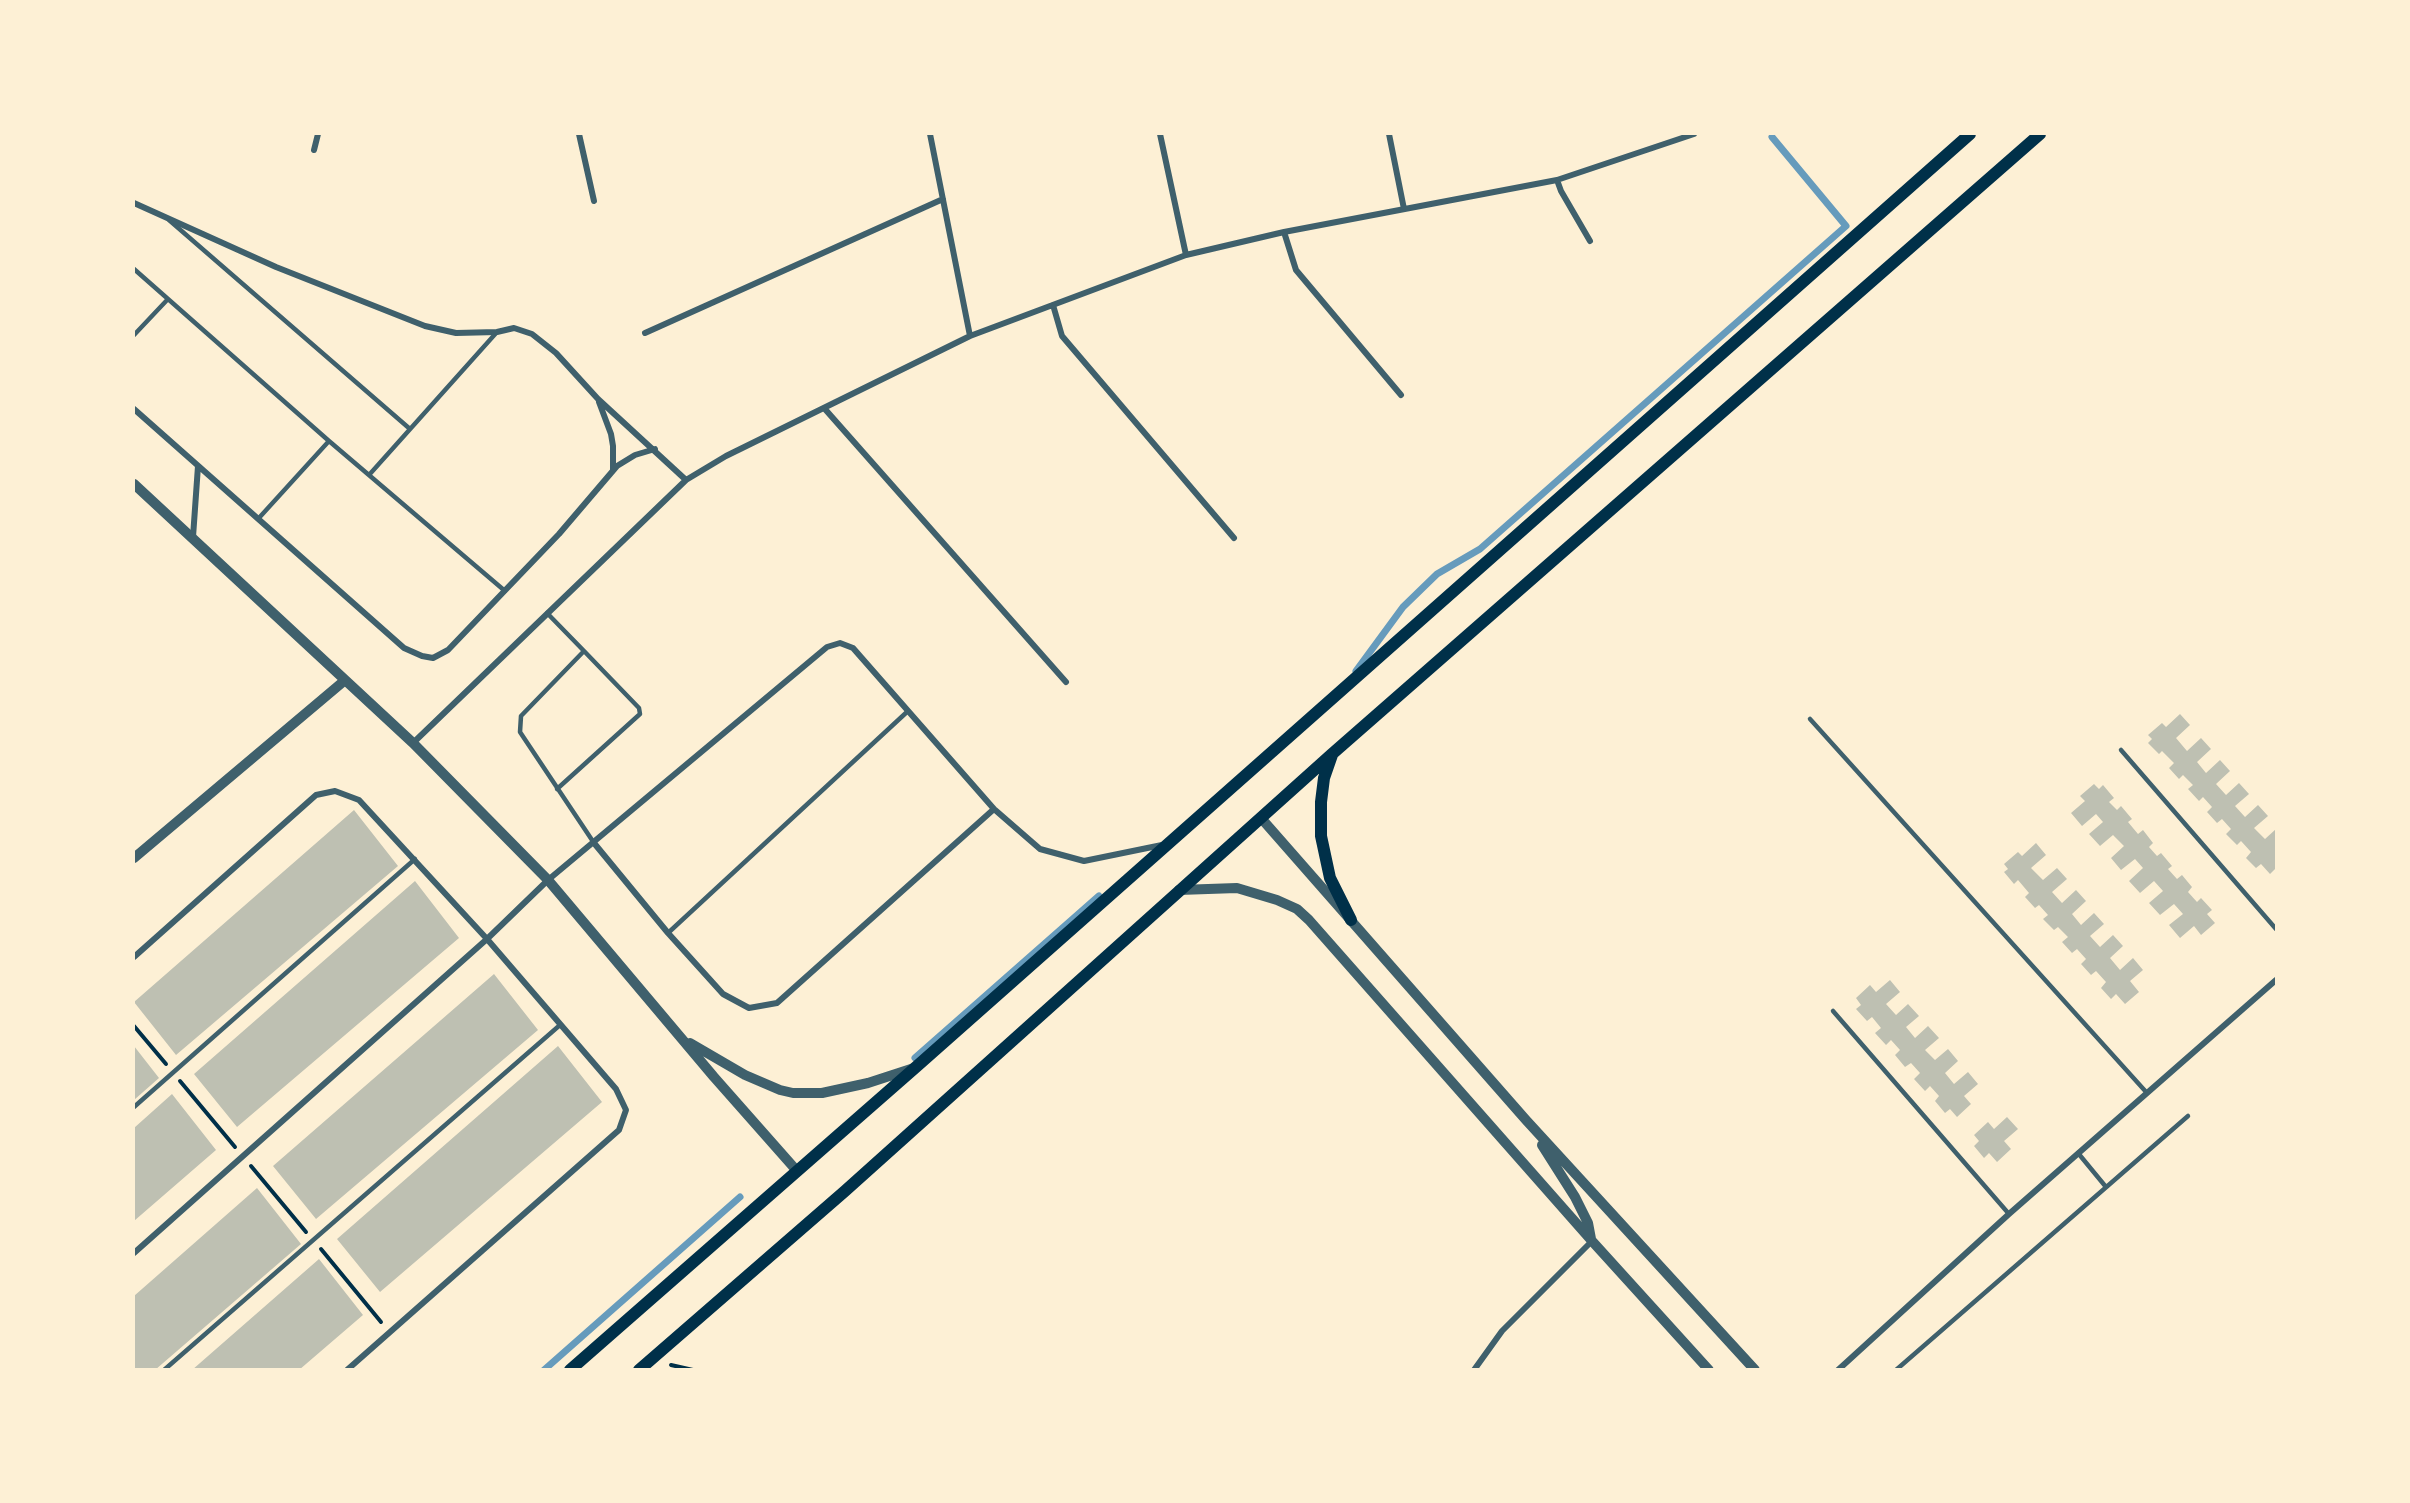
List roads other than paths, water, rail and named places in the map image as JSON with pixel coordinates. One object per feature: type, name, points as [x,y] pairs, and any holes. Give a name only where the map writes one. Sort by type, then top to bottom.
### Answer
[{"type":"main road","points":[[570,1370],[916,1067],[1165,844],[1970,134]]},
{"type":"main road","points":[[639,1370],[845,1191],[1332,754],[2040,134]]},
{"type":"main road","points":[[1332,754],[1323,786],[1321,836],[1330,878],[1351,920]]},
{"type":"street","points":[[314,150],[318,134]]},
{"type":"street","points":[[579,134],[594,201]]},
{"type":"street","points":[[930,134],[970,336]]},
{"type":"street","points":[[1160,134],[1186,255]]},
{"type":"street","points":[[1389,134],[1404,209]]},
{"type":"street","points":[[1673,134],[1676,141]]},
{"type":"street","points":[[413,743],[686,480],[726,456],[970,336],[1186,255],[1284,232],[1557,180],[1694,134]]},
{"type":"street","points":[[1557,180],[1590,241]]},
{"type":"street","points":[[645,333],[943,199]]},
{"type":"street","points":[[134,203],[276,267],[425,326],[456,333],[497,332],[514,328],[532,334],[556,353],[598,399],[655,449],[686,480]]},
{"type":"street","points":[[1284,232],[1296,270],[1401,395]]},
{"type":"street","points":[[1053,305],[1062,336],[1234,538]]},
{"type":"street","points":[[598,399],[614,446],[613,472]]},
{"type":"street","points":[[824,408],[1066,682]]},
{"type":"street","points":[[134,409],[404,648],[433,658],[448,650],[505,591],[624,460],[643,451],[655,449]]},
{"type":"street","points":[[192,539],[198,466]]},
{"type":"street","points":[[134,484],[413,743],[548,880],[714,1077],[797,1171]]},
{"type":"street","points":[[134,1253],[488,939],[548,880],[827,647],[840,643],[853,648],[994,809],[1040,849],[1084,861],[1165,844]]},
{"type":"street","points":[[134,858],[344,681]]},
{"type":"street","points":[[134,957],[316,795],[335,791],[359,800],[415,859],[488,939],[616,1089],[626,1110],[619,1130],[347,1370]]},
{"type":"street","points":[[594,843],[668,933],[723,994],[748,1008],[777,1003],[994,809]]},
{"type":"street","points":[[1261,818],[1526,1119],[1755,1370]]},
{"type":"street","points":[[1179,890],[1237,888],[1259,893],[1297,909],[1708,1369]]},
{"type":"street","points":[[1838,1370],[2009,1214],[2277,980]]},
{"type":"street","points":[[684,1040],[745,1075],[793,1093],[834,1091],[868,1083],[916,1067]]},
{"type":"street","points":[[1526,1119],[1575,1197],[1588,1223],[1592,1240]]},
{"type":"street","points":[[1474,1370],[1502,1331],[1592,1240]]},
{"type":"lane","points":[[164,217],[410,429]]},
{"type":"lane","points":[[134,269],[329,441],[505,591]]},
{"type":"lane","points":[[134,335],[168,299]]},
{"type":"lane","points":[[369,475],[497,332]]},
{"type":"lane","points":[[258,519],[329,441]]},
{"type":"lane","points":[[547,613],[639,708],[640,714],[557,789]]},
{"type":"lane","points":[[584,651],[521,716],[520,732],[594,843]]},
{"type":"lane","points":[[668,933],[909,710]]},
{"type":"lane","points":[[1810,719],[2146,1093]]},
{"type":"lane","points":[[2121,750],[2277,928]]},
{"type":"lane","points":[[134,1107],[415,859]]},
{"type":"lane","points":[[1833,1011],[2009,1214]]},
{"type":"lane","points":[[164,1370],[560,1025]]},
{"type":"lane","points":[[1896,1370],[2188,1116]]},
{"type":"lane","points":[[2078,1153],[2106,1186]]},
{"type":"waterway","points":[[1356,671],[1403,607],[1437,574],[1480,549],[1846,226],[1772,137]]},
{"type":"waterway","points":[[915,1058],[1099,896]]},
{"type":"waterway","points":[[544,1370],[740,1197]]}]
